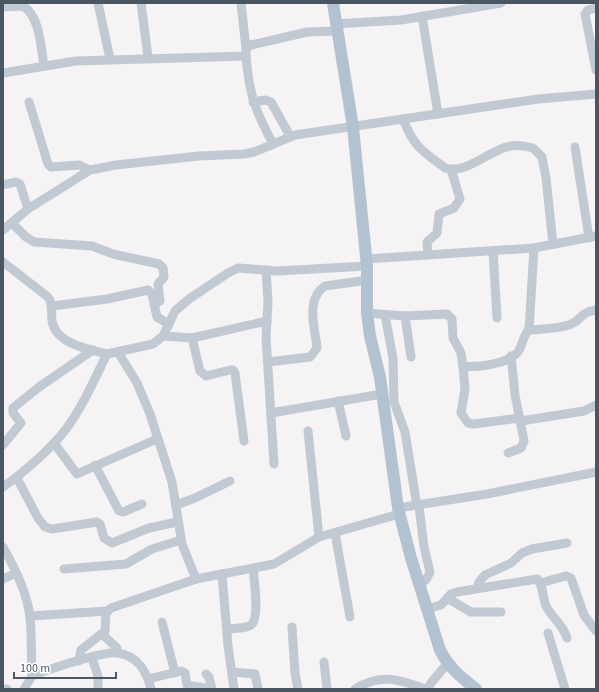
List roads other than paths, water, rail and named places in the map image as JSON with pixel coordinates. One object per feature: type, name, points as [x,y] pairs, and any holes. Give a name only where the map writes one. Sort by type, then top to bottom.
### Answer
[{"type":"main road","points":[[332,3],[353,127],[367,262],[367,313],[370,336],[377,362],[399,511],[440,650],[447,664],[457,675],[476,689]]},
{"type":"street","points":[[98,3],[110,59]]},
{"type":"street","points":[[141,3],[148,58]]},
{"type":"street","points":[[241,3],[248,85],[253,102],[273,144]]},
{"type":"street","points":[[246,52],[251,45],[308,32],[335,27],[401,20],[501,3]]},
{"type":"street","points":[[3,7],[23,6],[30,13],[36,26],[44,66]]},
{"type":"street","points":[[595,65],[585,14],[588,10],[596,8]]},
{"type":"street","points":[[422,16],[438,114]]},
{"type":"street","points":[[3,73],[76,61],[246,52]]},
{"type":"street","points":[[3,230],[28,209],[90,170],[116,165],[199,156],[244,154],[254,152],[290,136],[538,99],[596,94]]},
{"type":"street","points":[[253,102],[265,100],[271,102],[290,136]]},
{"type":"street","points":[[29,102],[48,164],[55,167],[79,165],[90,170]]},
{"type":"street","points":[[403,119],[410,138],[445,168],[451,170],[474,162],[510,146],[533,148],[542,157],[546,178],[553,244]]},
{"type":"street","points":[[3,262],[45,293],[51,301],[53,324],[57,332],[72,344],[107,354],[118,352],[153,344],[163,336],[175,311],[228,273],[238,268],[266,270],[367,262],[428,255],[534,248],[592,237],[575,147]]},
{"type":"street","points":[[428,255],[427,242],[437,232],[439,214],[454,208],[460,199],[451,170]]},
{"type":"street","points":[[3,185],[15,182],[20,184],[28,209]]},
{"type":"street","points":[[12,223],[26,237],[34,242],[92,246],[113,254],[159,264],[163,268],[164,277],[158,284],[160,301],[154,304]]},
{"type":"street","points":[[463,366],[493,365],[518,352],[528,330],[534,248]]},
{"type":"street","points":[[493,251],[497,318]]},
{"type":"street","points":[[266,270],[268,302],[268,362],[274,464]]},
{"type":"street","points":[[268,362],[310,357],[313,354],[317,348],[312,302],[319,290],[325,286],[368,280]]},
{"type":"street","points":[[52,306],[107,299],[148,290],[152,294],[158,318],[169,324]]},
{"type":"street","points":[[528,330],[566,326],[576,322],[586,311],[596,310]]},
{"type":"street","points":[[367,313],[406,316],[444,313],[450,315],[452,319],[453,338],[461,353],[463,366],[464,389],[461,413],[466,420],[474,424],[520,420],[584,411],[596,405]]},
{"type":"street","points":[[385,315],[393,358],[394,402],[405,432],[424,547],[430,572],[426,580],[419,583]]},
{"type":"street","points":[[406,316],[411,357]]},
{"type":"street","points":[[163,336],[192,338],[267,321]]},
{"type":"street","points":[[192,338],[200,371],[203,374],[206,376],[230,370],[233,370],[235,373],[244,441]]},
{"type":"street","points":[[3,445],[21,423],[13,413],[13,408],[39,387],[93,350]]},
{"type":"street","points":[[118,352],[137,383],[150,414],[172,482],[181,540],[196,579]]},
{"type":"street","points":[[3,487],[17,478],[54,443],[74,417],[107,354]]},
{"type":"street","points":[[508,453],[521,448],[524,444],[515,395],[511,356]]},
{"type":"street","points":[[271,412],[382,394]]},
{"type":"street","points":[[338,401],[346,436]]},
{"type":"street","points":[[308,431],[319,537]]},
{"type":"street","points":[[54,443],[76,474],[157,439]]},
{"type":"street","points":[[95,465],[119,511],[123,512],[142,504]]},
{"type":"street","points":[[30,616],[108,610],[196,579],[274,564],[319,537],[399,511],[418,506],[596,472]]},
{"type":"street","points":[[17,478],[38,518],[45,527],[52,529],[97,522],[100,524],[104,538],[112,543],[149,528],[177,522]]},
{"type":"street","points":[[176,505],[195,498],[230,481]]},
{"type":"street","points":[[335,533],[350,617]]},
{"type":"street","points":[[64,569],[126,564],[152,549],[181,540]]},
{"type":"street","points":[[477,588],[479,582],[485,575],[511,562],[522,553],[532,548],[567,543]]},
{"type":"street","points":[[3,547],[16,573],[30,616],[32,676],[24,689]]},
{"type":"street","points":[[227,629],[250,626],[254,622],[256,604],[252,568]]},
{"type":"street","points":[[3,579],[16,573]]},
{"type":"street","points":[[222,574],[234,689]]},
{"type":"street","points":[[540,583],[566,576],[571,578],[584,615],[596,631]]},
{"type":"street","points":[[427,609],[441,606],[447,598],[457,592],[537,579],[540,583],[546,605],[563,627],[567,638]]},
{"type":"street","points":[[447,598],[471,612],[501,612]]},
{"type":"street","points":[[79,661],[81,650],[102,634],[106,628],[106,613],[108,610]]},
{"type":"street","points":[[162,622],[175,672]]},
{"type":"street","points":[[292,627],[295,673],[298,689]]},
{"type":"street","points":[[548,633],[565,689]]},
{"type":"street","points":[[102,634],[117,648]]},
{"type":"street","points":[[32,676],[79,661],[111,653],[121,653],[138,662],[148,679],[151,689]]},
{"type":"street","points":[[92,658],[98,676],[98,689]]},
{"type":"street","points":[[324,662],[327,689]]},
{"type":"street","points":[[428,689],[431,683],[447,664]]},
{"type":"street","points":[[148,679],[175,672],[184,672],[187,685],[212,689],[209,677],[206,674]]},
{"type":"street","points":[[232,672],[255,674],[258,689]]},
{"type":"street","points":[[355,689],[368,682],[400,679],[424,689]]}]
